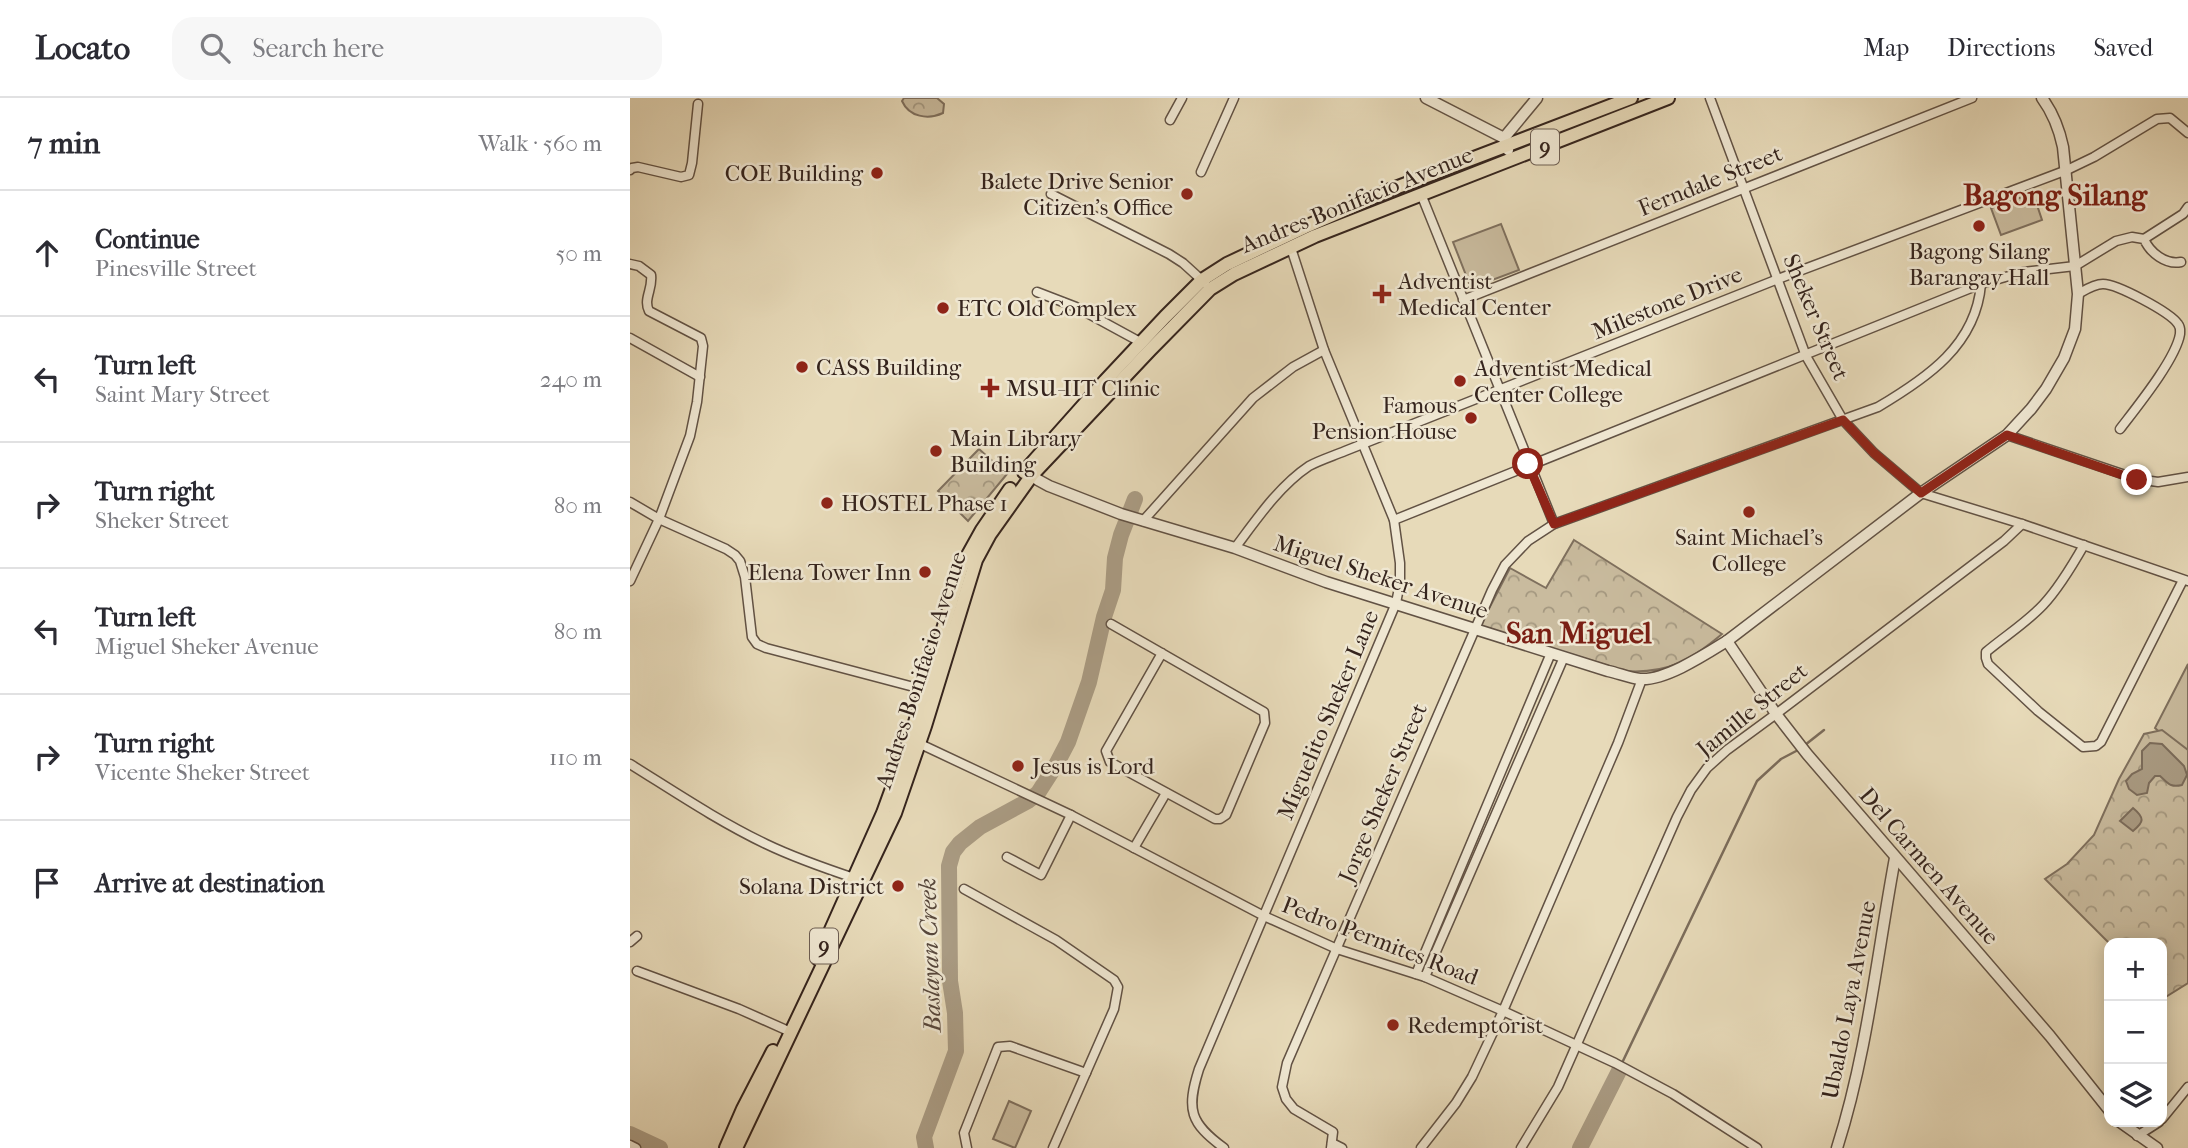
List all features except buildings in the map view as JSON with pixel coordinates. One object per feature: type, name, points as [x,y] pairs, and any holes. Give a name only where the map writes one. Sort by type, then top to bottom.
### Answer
[{"type":"highway","name":"Andres Bonifacio Avenue","points":[[734,1146],[743,1109],[895,813],[962,566],[982,530],[1029,473],[1142,343],[1227,264],[1305,227],[1505,142],[1631,98]]},
{"type":"highway","name":"Andres Bonifacio Avenue","points":[[1029,473],[1141,359],[1206,284],[1421,194],[1668,98]]},
{"type":"highway","name":"Andres Bonifacio Avenue","points":[[734,1146],[859,880]]},
{"type":"street","points":[[1170,120],[1182,98]]},
{"type":"street","points":[[1201,172],[1234,98]]},
{"type":"street","points":[[1426,98],[1505,142],[1513,159]]},
{"type":"street","points":[[1505,142],[1537,98]]},
{"type":"street","name":"Sheker Street","points":[[1710,98],[1806,355],[1843,420],[1883,462],[1921,493],[2186,580]]},
{"type":"street","name":"Ferndale Street","points":[[1463,300],[1972,98]]},
{"type":"street","name":"Miguel Sheker Avenue","points":[[1029,473],[1038,481],[1067,495],[1121,514],[1235,548],[1326,582],[1608,671],[1642,679],[1671,672],[1727,641],[1921,493],[2007,435],[2031,409],[2064,358],[2075,329],[2078,294],[2076,266],[2067,170],[2060,130],[2042,98]]},
{"type":"street","points":[[630,170],[638,167],[681,177],[689,175],[698,104]]},
{"type":"street","name":"Milestone Drive","points":[[1235,548],[1259,516],[1310,466],[1778,279],[2067,170],[2157,119],[2170,118],[2188,133]]},
{"type":"street","points":[[1051,194],[1169,254],[1206,284]]},
{"type":"street","points":[[1421,194],[1554,524]]},
{"type":"street","points":[[1394,520],[1981,284],[2023,272],[2076,266],[2116,240],[2132,237],[2144,239],[2175,220],[2188,207]]},
{"type":"street","points":[[2144,239],[2162,259],[2181,262]]},
{"type":"street","name":"Miguelito Sheker Lane","points":[[1224,1148],[1206,1135],[1192,1108],[1192,1092],[1199,1069],[1395,603],[1399,583],[1400,563],[1394,520],[1324,350],[1291,248]]},
{"type":"street","points":[[630,264],[639,266],[651,275],[652,286],[646,306],[652,315],[701,338],[703,346],[694,423],[659,519],[630,581]]},
{"type":"street","name":"Jorge Sheker Street","points":[[1331,1145],[1333,1132],[1294,1109],[1286,1099],[1282,1087],[1283,1075],[1475,628],[1505,565],[1528,541],[1554,524],[1878,407],[1934,370],[1957,345],[1972,325],[1981,284]]},
{"type":"street","points":[[2078,294],[2102,284],[2113,286],[2170,316],[2180,330],[2174,349],[2153,384],[2120,429]]},
{"type":"street","points":[[1037,292],[1076,307],[1142,343]]},
{"type":"street","points":[[630,338],[700,377]]},
{"type":"street","points":[[1137,519],[1253,398],[1293,367],[1324,350]]},
{"type":"street","points":[[2007,435],[2137,480],[2158,482],[2188,477]]},
{"type":"street","points":[[630,502],[659,519],[726,548],[740,561],[745,577],[752,637],[757,644],[930,691]]},
{"type":"street","name":"Jamille Street","points":[[1521,1148],[1558,1087],[1677,817],[1691,790],[1707,768],[1727,750],[2004,541],[2022,524]]},
{"type":"street","points":[[2084,545],[2044,604],[1985,655],[1988,664],[2038,711],[2083,747],[2096,746],[2101,742],[2186,580]]},
{"type":"street","points":[[1111,624],[1162,653],[1264,712],[1266,715],[1265,723],[1223,818],[1215,819],[1110,762],[1106,751],[1162,653]]},
{"type":"street","name":"Del Carmen Avenue","points":[[1727,641],[1776,714],[1807,754],[2050,1036],[2104,1104]]},
{"type":"street","points":[[1421,975],[1551,653]]},
{"type":"street","points":[[1421,975],[1564,657]]},
{"type":"street","points":[[1421,1148],[1472,1077],[1618,743],[1642,679]]},
{"type":"street","name":"Pedro Permites Road","points":[[915,742],[1071,815],[1264,916],[1337,949],[1421,975],[1615,1063],[1673,1094],[1757,1148]]},
{"type":"street","points":[[630,764],[689,803],[769,846],[859,880]]},
{"type":"street","points":[[1134,848],[1166,793]]},
{"type":"street","points":[[1007,857],[1041,876],[1071,815]]},
{"type":"street","name":"Ubaldo Laya Avenue","points":[[1837,1148],[1852,1097],[1866,1030],[1895,858]]},
{"type":"street","points":[[964,889],[1056,940],[1114,980],[1118,987],[1114,1009],[1053,1148]]},
{"type":"street","points":[[630,934],[637,936],[630,942]]},
{"type":"street","points":[[637,971],[784,1029]]},
{"type":"street","points":[[967,1148],[964,1133],[998,1047],[1010,1046],[1086,1073]]},
{"type":"street","points":[[2167,1112],[2188,1087]]},
{"type":"street","points":[[2126,1127],[2157,1148]]},
{"type":"street","points":[[2131,1148],[2137,1136],[2150,1127]]},
{"type":"street","points":[[630,1145],[636,1148]]},
{"type":"street","points":[[1331,1145],[1342,1148]]},
{"type":"green space","points":[[904,98],[937,98],[944,104],[943,113],[925,116],[914,114],[905,106],[902,101]]},
{"type":"green space","points":[[2033,193],[2042,220],[2001,235],[1991,208]]},
{"type":"green space","points":[[1501,224],[1519,270],[1471,288],[1453,242]]},
{"type":"green space","points":[[979,449],[1007,474],[968,521],[938,491]]},
{"type":"green space","points":[[1574,540],[1722,634],[1699,652],[1677,664],[1653,670],[1625,671],[1480,626],[1510,568],[1546,588]]},
{"type":"green space","points":[[2188,664],[2188,758],[2155,728]]},
{"type":"green space","points":[[2162,730],[2188,750],[2188,983],[2167,996],[2167,938],[2104,938],[2045,879],[2067,864],[2094,835],[2119,779],[2144,734]]},
{"type":"green space","points":[[1009,1101],[1031,1111],[1015,1148],[993,1139]]},
{"type":"shaded area","points":[[2150,743],[2162,744],[2184,766],[2187,775],[2182,785],[2178,786],[2155,776],[2149,783],[2147,793],[2137,795],[2129,789],[2126,781],[2142,769],[2142,751]]},
{"type":"shaded area","points":[[2133,808],[2142,820],[2133,831],[2120,821]]},
{"type":"waterway","name":"Baslayan Creek","points":[[926,1148],[924,1137],[956,1051],[955,1013],[950,981],[949,866],[953,852],[980,827],[1038,793],[1068,742],[1089,682],[1113,590],[1115,558],[1135,499]]},
{"type":"waterway","points":[[1805,745],[1824,730]]},
{"type":"waterway","points":[[1622,1063],[1757,781],[1781,759],[1800,749]]},
{"type":"waterway","points":[[1580,1148],[1619,1071]]},
{"type":"waterway","points":[[630,1134],[660,1148]]},
{"type":"place","name":"COE Building","points":[[877,173]]},
{"type":"place","name":"Balete Drive Senior Citizen's Office","points":[[1187,194]]},
{"type":"place","name":"Bagong Silang Barangay Hall","points":[[1979,226]]},
{"type":"place","name":"Adventist Medical Center","points":[[1382,294]]},
{"type":"place","name":"ETC Old Complex","points":[[943,308]]},
{"type":"place","name":"CASS Building","points":[[802,367]]},
{"type":"place","name":"Adventist Medical Center College","points":[[1460,381]]},
{"type":"place","name":"MSU-IIT Clinic","points":[[990,388]]},
{"type":"place","name":"Famous Pension House","points":[[1471,418]]},
{"type":"place","name":"Main Library Building","points":[[936,451]]},
{"type":"place","name":"HOSTEL Phase 1","points":[[827,503]]},
{"type":"place","name":"Saint Michael's College","points":[[1749,512]]},
{"type":"place","name":"Elena Tower Inn","points":[[925,572]]},
{"type":"place","name":"Jesus is Lord","points":[[1018,766]]},
{"type":"place","name":"Solana District","points":[[898,886]]},
{"type":"place","name":"Redemptorist","points":[[1393,1025]]},
{"type":"district","name":"Bagong Silang","points":[[2055,195]]},
{"type":"district","name":"San Miguel","points":[[1579,633]]},
{"type":"route","points":[[1528,464],[1554,524],[1843,420],[1874,453],[1921,493],[2007,435],[2137,480]]}]
